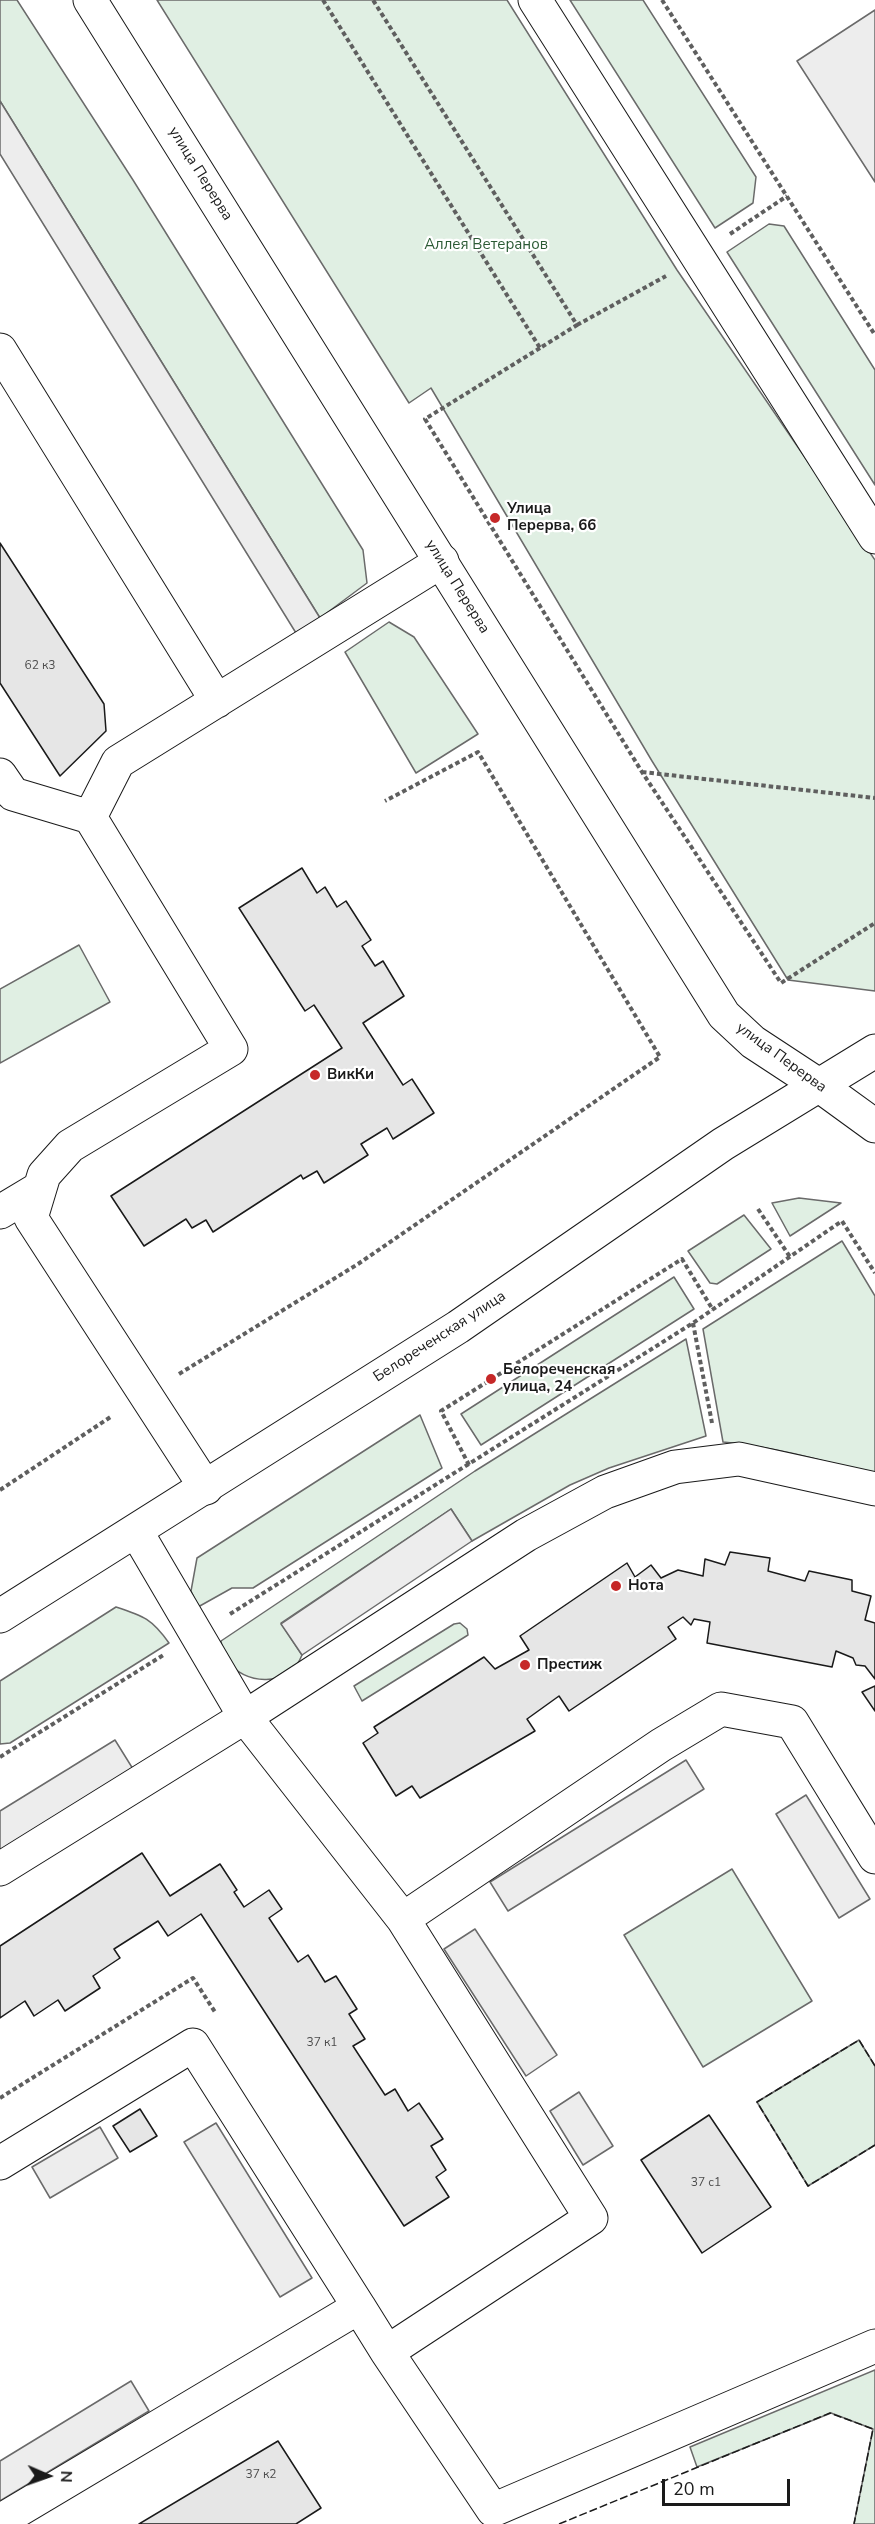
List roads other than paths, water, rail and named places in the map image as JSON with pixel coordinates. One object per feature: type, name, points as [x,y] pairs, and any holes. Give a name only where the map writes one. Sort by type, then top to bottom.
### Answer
[{"type":"main road","name":"улица Перерва","points":[[90,0],[724,1015],[753,1042],[875,1126]]},
{"type":"main road","points":[[535,0],[875,537]]},
{"type":"main road","points":[[0,350],[217,701]]},
{"type":"main road","points":[[90,817],[118,762],[441,561]]},
{"type":"main road","points":[[0,775],[13,794],[90,817],[231,1049],[70,1146],[44,1175],[31,1218],[206,1488]]},
{"type":"main road","name":"Белореченская улица","points":[[0,1616],[458,1327],[723,1144],[875,1051]]},
{"type":"main road","points":[[0,1212],[40,1188]]},
{"type":"main road","points":[[0,1869],[245,1717],[526,1535],[605,1492],[675,1467],[740,1459],[875,1489]]},
{"type":"main road","points":[[136,1531],[245,1717],[403,1919],[591,2218],[387,2352]]},
{"type":"main road","points":[[403,1919],[661,1745],[721,1709],[792,1722],[875,1857]]},
{"type":"main road","points":[[0,2163],[193,2044],[387,2352],[481,2517],[875,2346]]},
{"type":"main road","points":[[0,2521],[359,2307]]},
{"type":"place","name":"Улица Перерва, 66","points":[[495,518]]},
{"type":"place","name":"ВикКи","points":[[315,1075]]},
{"type":"place","name":"Белореченская улица, 24","points":[[491,1379]]},
{"type":"place","name":"Нота","points":[[616,1586]]},
{"type":"place","name":"Престиж","points":[[525,1665]]},
{"type":"park label","name":"Аллея Ветеранов","points":[[486,245]]}]
